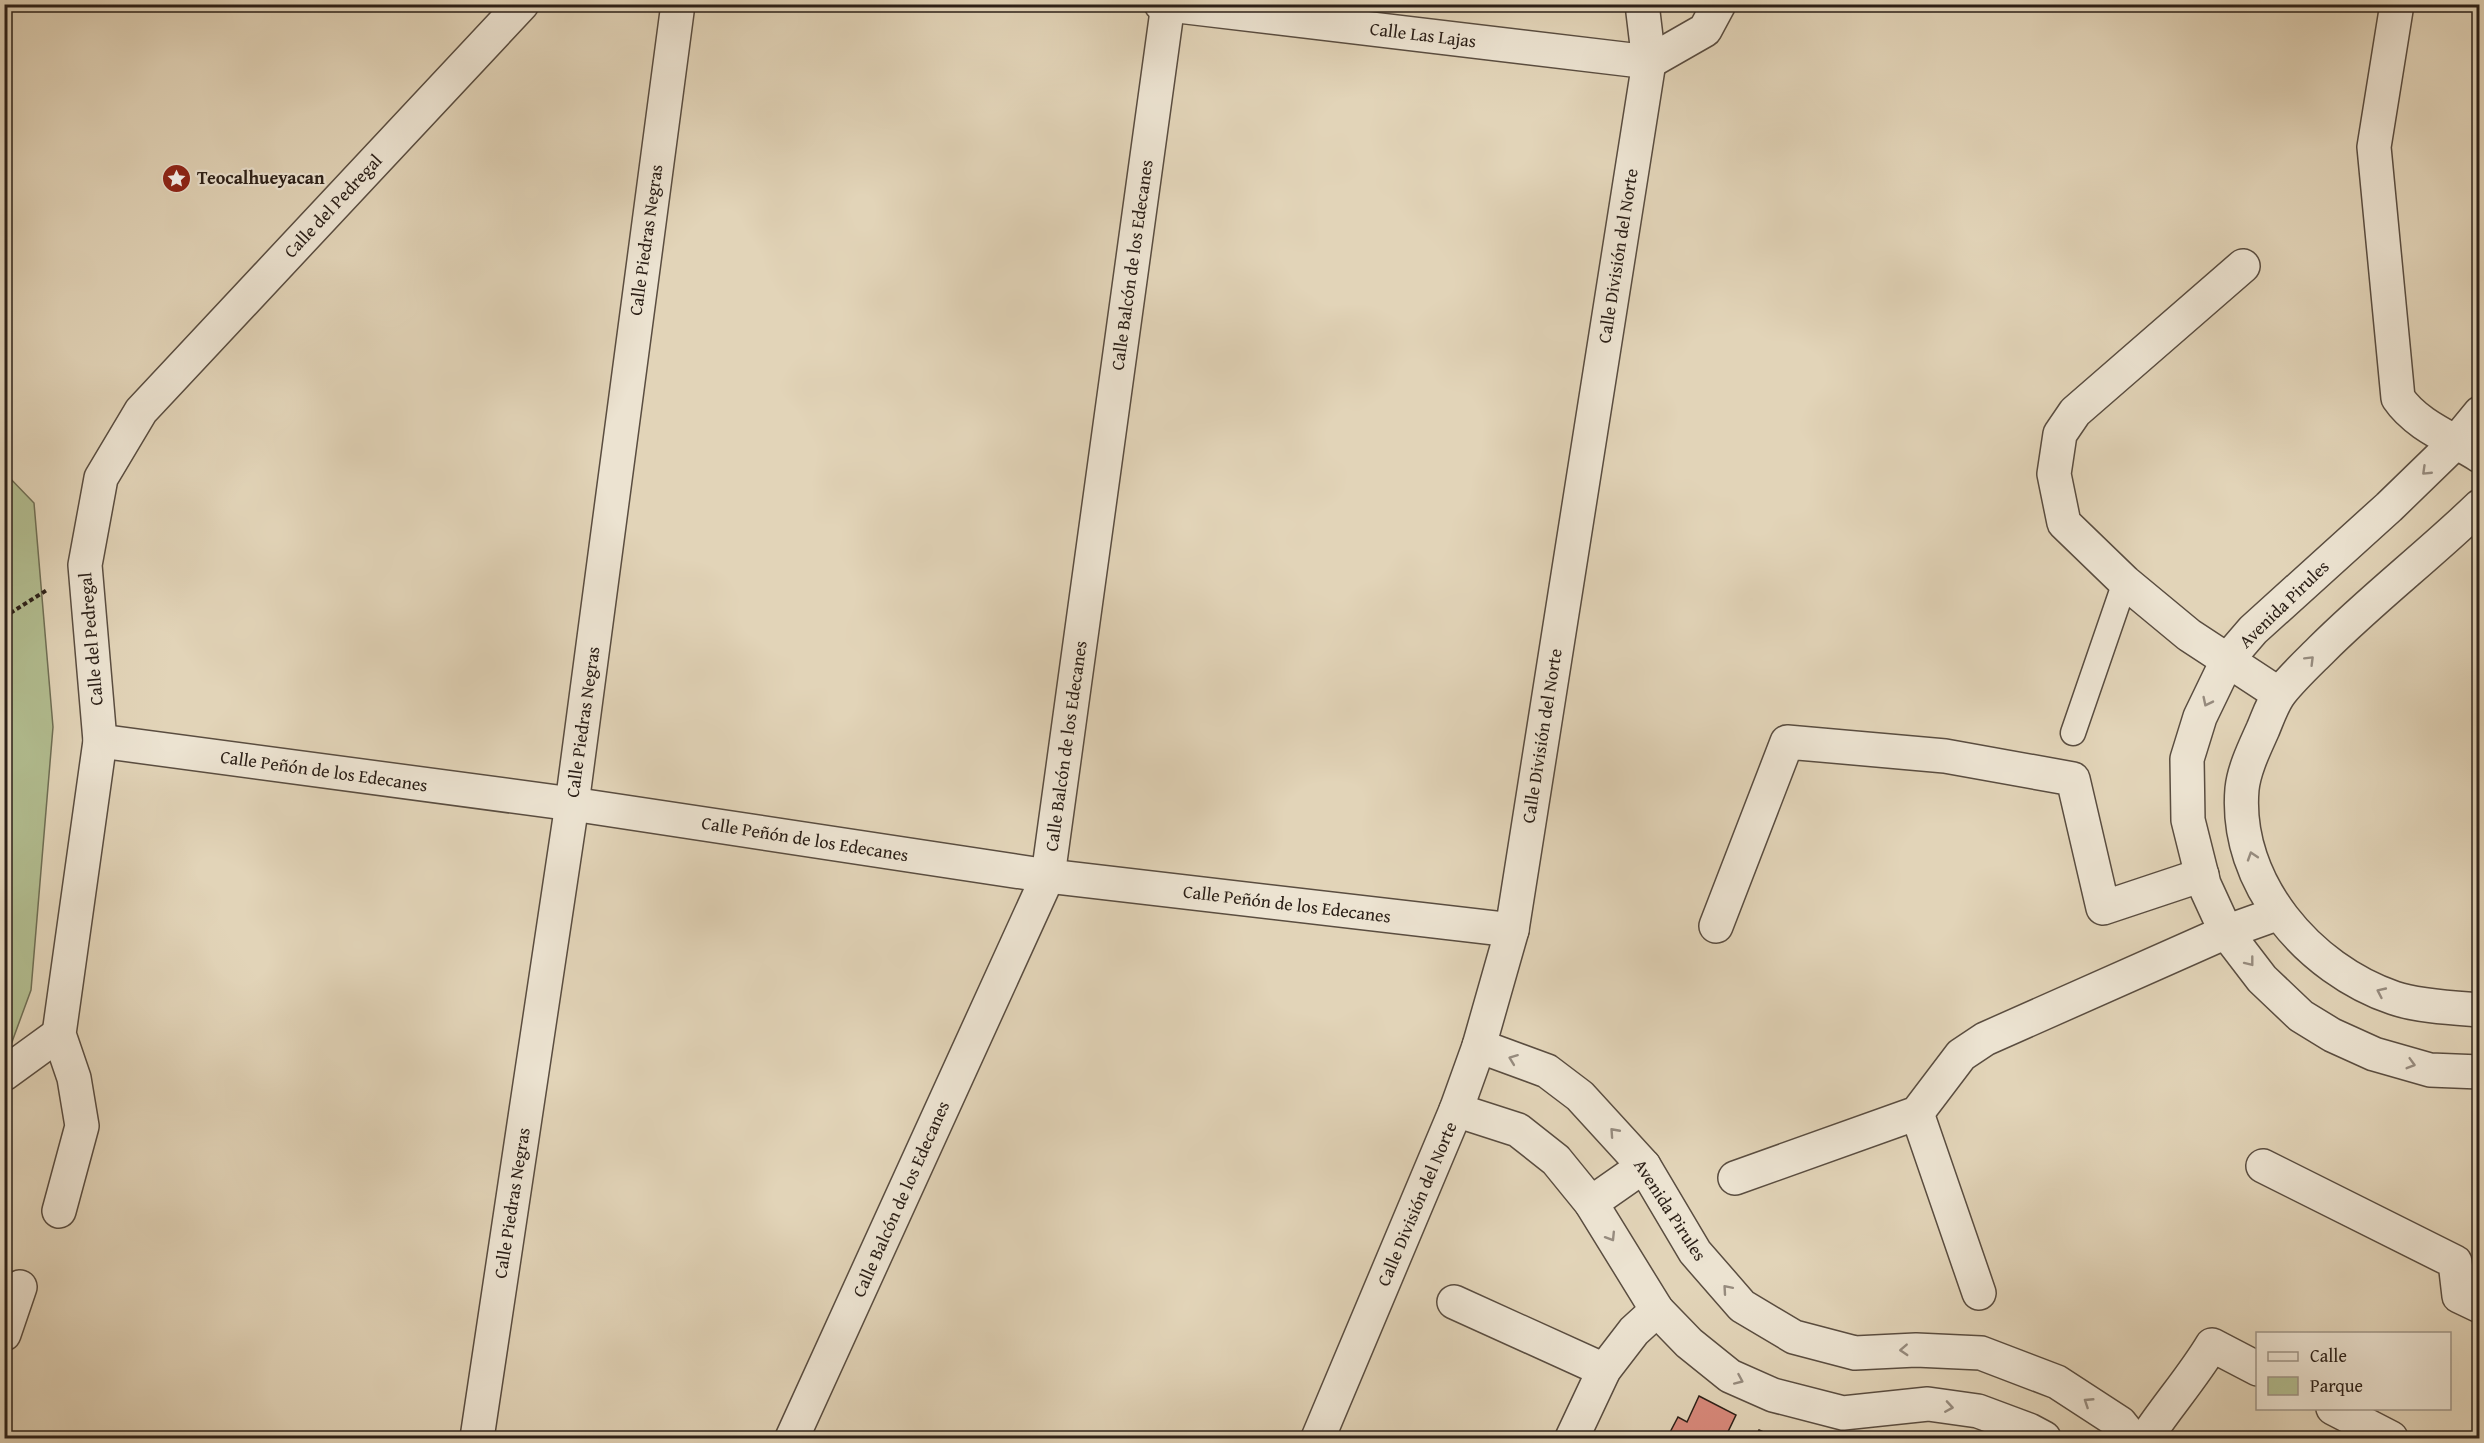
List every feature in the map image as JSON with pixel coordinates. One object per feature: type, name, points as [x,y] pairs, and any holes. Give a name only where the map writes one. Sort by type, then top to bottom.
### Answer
[{"type":"street","name":"Calle del Pedregal","points":[[59,1211],[82,1126],[74,1078],[58,1034],[100,741],[85,565],[101,478],[141,411],[522,4]]},
{"type":"street","name":"Calle Piedras Negras","points":[[477,1438],[572,804],[678,4]]},
{"type":"street","name":"Calle División del Norte","points":[[1318,1438],[1456,1110],[1479,1046],[1512,930],[1649,62],[1642,4]]},
{"type":"street","points":[[1649,62],[1705,30],[1719,4]]},
{"type":"street","points":[[2397,4],[2374,147],[2395,381],[2398,398],[2406,409],[2417,419],[2468,449]]},
{"type":"street","name":"Calle Las Lajas","points":[[1166,5],[1649,62]]},
{"type":"street","name":"Calle Balcón de los Edecanes","points":[[792,1438],[1048,876],[1166,5]]},
{"type":"street","points":[[2243,266],[2075,412],[2060,434],[2054,474],[2064,523],[2125,582],[2189,635],[2279,694]]},
{"type":"street","name":"Avenida Pirules","points":[[2480,412],[2468,449],[2389,507],[2253,630],[2228,659],[2200,717],[2187,759],[2188,820],[2204,884],[2226,932],[2270,986],[2301,1016],[2332,1035],[2374,1054],[2430,1070],[2480,1072]]},
{"type":"street","points":[[2480,506],[2442,543],[2347,624],[2279,694],[2255,745],[2242,788],[2245,834],[2258,876],[2279,913],[2316,954],[2354,979],[2395,999],[2480,1010]]},
{"type":"street","name":"Calle Peñón de los Edecanes","points":[[100,741],[572,804],[1048,876],[1512,930]]},
{"type":"street","points":[[1716,926],[1787,742],[1945,756],[2073,779],[2103,908],[2202,875]]},
{"type":"street","points":[[1735,1178],[1917,1113],[1961,1055],[1985,1039],[2226,932],[2279,913]]},
{"type":"street","points":[[4,1074],[58,1034]]},
{"type":"street","name":"Avenida Pirules","points":[[1479,1046],[1547,1071],[1580,1096],[1644,1166],[1695,1252],[1742,1306],[1794,1337],[1855,1353],[1916,1350],[1981,1353],[2056,1382],[2120,1423],[2132,1438]]},
{"type":"street","points":[[1456,1110],[1518,1130],[1556,1161],[1591,1203],[1657,1310],[1689,1343],[1730,1376],[1773,1395],[1843,1413],[1928,1404],[1978,1411],[2044,1438]]},
{"type":"street","points":[[1917,1113],[1979,1293]]},
{"type":"street","points":[[1591,1203],[1644,1166]]},
{"type":"street","points":[[2264,1166],[2455,1262],[2459,1296],[2480,1306]]},
{"type":"street","points":[[4,1334],[20,1287]]},
{"type":"street","points":[[1454,1302],[1604,1370]]},
{"type":"street","points":[[1572,1438],[1604,1370],[1634,1331],[1657,1310]]},
{"type":"street","points":[[2146,1438],[2168,1404],[2187,1384],[2212,1345],[2256,1368]]},
{"type":"street","points":[[2337,1410],[2391,1438]]},
{"type":"lane","points":[[2073,733],[2125,582]]},
{"type":"path","points":[[4,850],[9,857],[4,860]]},
{"type":"green space","points":[[5,473],[34,503],[53,727],[31,990],[9,1050],[5,1051]]},
{"type":"building","points":[[1699,1396],[1736,1415],[1725,1438],[1667,1438],[1678,1417],[1687,1422]]},
{"type":"building","points":[[1759,1430],[1777,1438],[1755,1438]]},
{"type":"place","name":"Teocalhueyacan","points":[[176,178]]}]
